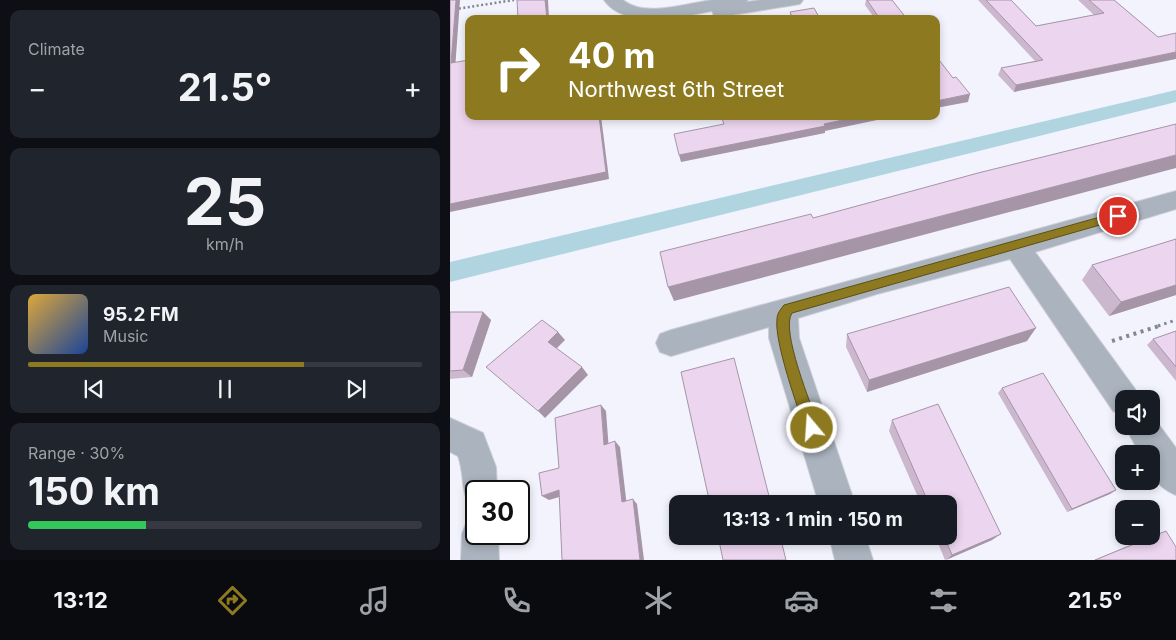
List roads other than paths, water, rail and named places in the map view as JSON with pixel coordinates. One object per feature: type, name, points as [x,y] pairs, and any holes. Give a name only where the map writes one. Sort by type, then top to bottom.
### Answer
[{"type":"street","points":[[599,0],[609,14],[618,15]]},
{"type":"street","points":[[613,0],[625,15]]},
{"type":"street","points":[[640,15],[739,0]]},
{"type":"street","points":[[702,15],[794,0]]},
{"type":"street","points":[[671,342],[1176,200]]},
{"type":"street","points":[[1016,246],[1117,390]]},
{"type":"street","points":[[788,309],[783,316],[784,338],[834,495]]},
{"type":"street","points":[[1147,435],[1176,478]]},
{"type":"street","points":[[460,439],[480,467],[480,480]]},
{"type":"street","points":[[480,545],[480,560]]},
{"type":"street","points":[[850,545],[854,560]]},
{"type":"waterway","points":[[450,272],[1176,96]]}]
